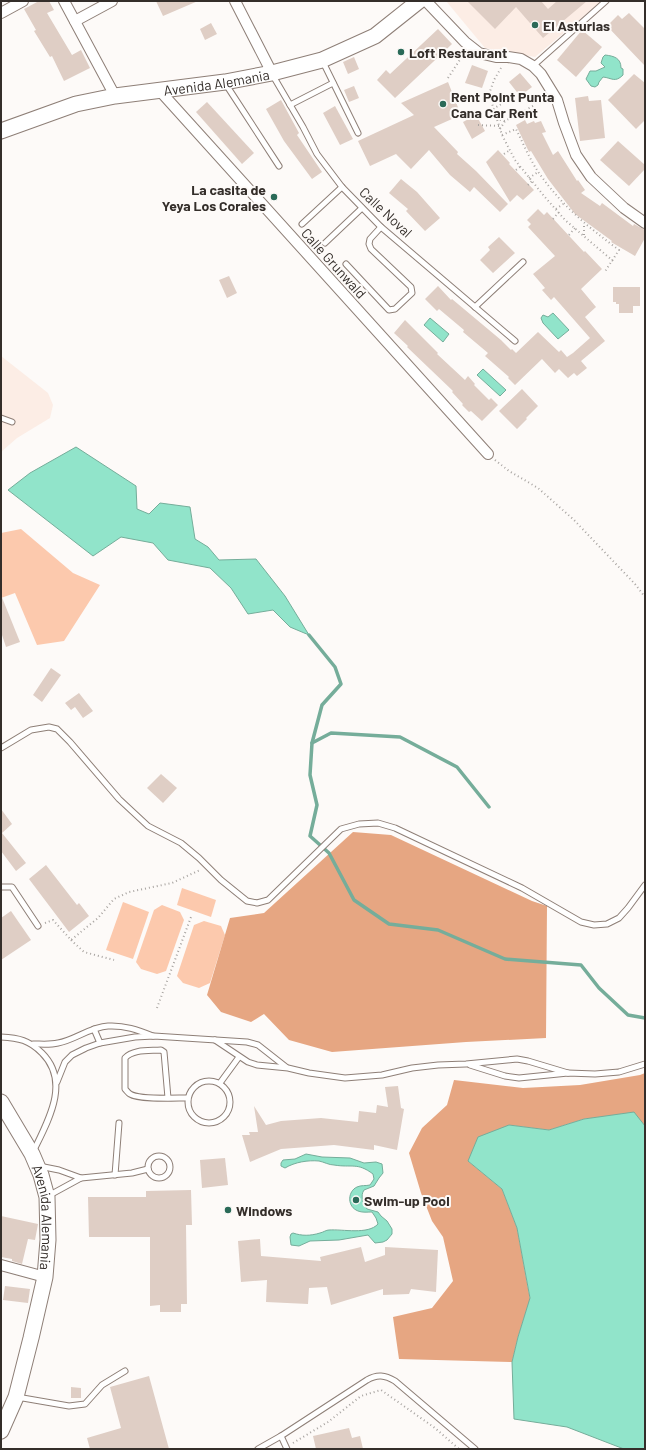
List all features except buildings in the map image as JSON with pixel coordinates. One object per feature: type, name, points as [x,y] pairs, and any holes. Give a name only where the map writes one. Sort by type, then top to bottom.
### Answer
[{"type":"street","points":[[1,13],[23,1]]},
{"type":"street","points":[[64,1],[115,96]]},
{"type":"street","points":[[75,21],[112,1]]},
{"type":"street","points":[[235,1],[272,73]]},
{"type":"street","name":"Avenida Alemania","points":[[1,131],[76,104],[115,96],[225,82],[272,73],[322,60],[375,36],[419,1]]},
{"type":"street","points":[[426,1],[469,46],[479,53],[521,59],[534,66],[541,74],[557,100],[576,155],[590,177],[624,208],[645,223]]},
{"type":"street","name":"Calle Grunwald","points":[[160,91],[488,454]]},
{"type":"street","name":"Avenida Alemania","points":[[1,1102],[35,1160],[41,1175],[47,1197],[48,1240],[45,1277],[16,1397],[1,1431]]},
{"type":"street","points":[[1,1266],[45,1277]]},
{"type":"lane","points":[[534,66],[606,1]]},
{"type":"lane","points":[[322,60],[358,133]]},
{"type":"lane","name":"Calle Noval","points":[[272,73],[317,154],[342,187],[381,227],[515,341]]},
{"type":"lane","points":[[225,82],[279,166]]},
{"type":"lane","points":[[290,105],[333,83]]},
{"type":"lane","points":[[302,224],[342,187]]},
{"type":"lane","points":[[325,243],[362,208]]},
{"type":"lane","points":[[346,264],[389,310],[396,309],[412,293],[412,287],[371,249],[368,244],[370,239],[381,227]]},
{"type":"lane","points":[[476,307],[523,262]]},
{"type":"lane","points":[[1,418],[12,422]]},
{"type":"lane","points":[[1,748],[31,730],[49,727],[57,729],[119,799],[148,826],[181,843],[246,901],[257,903],[268,900],[341,829],[360,824],[378,823],[396,828],[522,888],[581,922],[594,925],[607,924],[619,918],[645,885]]},
{"type":"lane","points":[[1,887],[12,887],[38,926]]},
{"type":"lane","points":[[1,1038],[13,1038],[33,1044],[58,1044],[94,1029],[107,1026],[121,1026],[139,1030],[154,1036]]},
{"type":"lane","points":[[94,1029],[100,1043]]},
{"type":"lane","points":[[81,1178],[35,1160],[51,1114],[57,1082],[65,1062],[72,1055],[100,1043],[154,1036],[258,1044],[288,1068]]},
{"type":"lane","points":[[215,1040],[239,1057],[257,1065],[288,1068],[309,1074],[345,1078],[382,1075],[412,1068],[438,1065],[518,1059],[528,1060],[568,1073]]},
{"type":"lane","points":[[33,1044],[47,1058],[53,1069],[57,1082]]},
{"type":"lane","points":[[168,1098],[164,1052],[161,1050],[132,1052],[128,1054],[125,1058],[125,1089],[130,1094],[135,1096],[168,1098],[187,1098]]},
{"type":"lane","points":[[220,1083],[239,1057]]},
{"type":"lane","points":[[466,1064],[505,1076],[519,1078],[568,1073],[595,1074],[619,1072],[645,1064]]},
{"type":"lane","points":[[206,1080],[220,1083],[229,1093],[230,1100],[230,1106],[224,1118],[212,1123],[198,1121],[189,1111],[187,1098],[194,1086],[206,1080]]},
{"type":"lane","points":[[115,1175],[119,1123]]},
{"type":"lane","points":[[157,1156],[166,1158],[170,1165],[169,1173],[162,1178],[153,1176],[148,1169],[150,1161],[157,1156]]},
{"type":"lane","points":[[47,1197],[81,1178],[132,1173],[148,1169]]},
{"type":"lane","points":[[16,1397],[69,1406],[85,1404],[102,1385],[125,1371]]},
{"type":"lane","points":[[258,1449],[281,1436],[367,1380],[374,1376],[381,1375],[395,1381],[475,1449]]},
{"type":"lane","points":[[281,1436],[287,1448]]},
{"type":"path","points":[[448,78],[469,46]]},
{"type":"path","points":[[508,56],[494,80],[489,94],[502,135],[510,150],[529,178],[558,212],[614,261]]},
{"type":"path","points":[[483,94],[489,94]]},
{"type":"path","points":[[493,109],[503,103]]},
{"type":"path","points":[[500,130],[505,121],[533,106]]},
{"type":"path","points":[[496,119],[505,121]]},
{"type":"path","points":[[478,125],[499,126]]},
{"type":"path","points":[[502,135],[516,129],[538,172],[563,204],[584,224],[619,250],[614,261],[604,273]]},
{"type":"path","points":[[504,154],[510,150]]},
{"type":"path","points":[[516,170],[521,166]]},
{"type":"path","points":[[529,178],[538,172]]},
{"type":"path","points":[[528,185],[532,181]]},
{"type":"path","points":[[556,209],[563,204]]},
{"type":"path","points":[[553,219],[558,212]]},
{"type":"path","points":[[584,224],[584,236]]},
{"type":"path","points":[[569,235],[575,228]]},
{"type":"path","points":[[488,454],[509,472],[538,488],[574,520],[635,584],[645,597]]},
{"type":"path","points":[[71,940],[98,918],[114,899],[129,892],[172,883],[208,867]]},
{"type":"path","points":[[157,1008],[191,916]]},
{"type":"path","points":[[38,926],[53,920],[84,952],[114,960]]},
{"type":"path","points":[[287,1448],[328,1422],[361,1396],[381,1390],[435,1428],[460,1449]]},
{"type":"shaded area","points":[[446,1],[602,1],[535,57],[485,48]]},
{"type":"shaded area","points":[[605,55],[614,57],[620,62],[621,68],[623,69],[623,75],[618,79],[603,77],[598,85],[595,87],[591,86],[586,79],[590,71],[596,71],[605,67],[601,63]]},
{"type":"shaded area","points":[[553,313],[569,330],[558,339],[543,323],[541,318],[543,315],[548,317]]},
{"type":"shaded area","points":[[430,318],[449,334],[443,342],[424,325]]},
{"type":"shaded area","points":[[1,356],[48,393],[53,405],[50,418],[17,438],[1,452]]},
{"type":"shaded area","points":[[483,369],[506,390],[500,396],[477,375]]},
{"type":"shaded area","points":[[76,447],[136,486],[137,509],[149,514],[160,503],[190,507],[195,539],[208,547],[219,560],[256,559],[285,596],[309,635],[290,627],[273,610],[248,614],[231,588],[210,568],[168,560],[153,543],[121,537],[93,556],[8,490],[30,473]]},
{"type":"shaded area","points":[[21,529],[73,573],[100,585],[64,641],[37,645],[15,593],[1,598],[1,533]]},
{"type":"shaded area","points":[[353,832],[391,835],[532,901],[547,906],[546,1038],[466,1042],[332,1052],[289,1040],[264,1014],[251,1022],[221,1012],[207,995],[230,918],[264,913]]},
{"type":"shaded area","points":[[182,888],[216,900],[211,917],[177,905]]},
{"type":"shaded area","points":[[123,902],[149,912],[133,959],[106,950]]},
{"type":"shaded area","points":[[162,905],[180,912],[184,920],[166,971],[157,974],[141,969],[136,962],[154,910]]},
{"type":"shaded area","points":[[204,921],[221,926],[225,935],[210,983],[199,988],[183,983],[177,976],[194,925]]},
{"type":"shaded area","points":[[645,1073],[645,1126],[634,1113],[584,1119],[549,1130],[509,1125],[468,1161],[502,1189],[517,1228],[530,1299],[512,1362],[399,1359],[393,1317],[432,1308],[453,1281],[443,1237],[432,1221],[421,1193],[409,1153],[422,1128],[447,1105],[454,1080],[523,1088],[580,1085]]},
{"type":"shaded area","points":[[634,1112],[645,1126],[645,1449],[624,1449],[567,1427],[514,1419],[512,1362],[530,1298],[517,1228],[502,1189],[468,1161],[478,1137],[509,1125],[549,1130],[584,1119]]},
{"type":"shaded area","name":"Swim-up Pool","points":[[306,1154],[322,1157],[350,1158],[364,1163],[376,1162],[382,1164],[383,1173],[374,1186],[364,1190],[362,1197],[367,1209],[378,1212],[387,1221],[392,1229],[392,1234],[387,1240],[375,1243],[368,1235],[339,1240],[310,1241],[299,1246],[291,1245],[290,1237],[293,1233],[306,1235],[316,1234],[328,1230],[355,1231],[368,1229],[378,1224],[372,1212],[358,1211],[353,1208],[350,1202],[350,1195],[354,1189],[359,1186],[370,1185],[374,1179],[373,1174],[363,1168],[332,1165],[319,1161],[302,1162],[285,1168],[281,1166],[283,1160],[295,1159]]},
{"type":"waterway","points":[[309,635],[335,667],[341,684],[322,705],[312,743],[310,775],[317,805],[310,836],[329,853],[354,900],[389,924],[438,930],[505,959],[581,965],[599,988],[628,1015],[645,1018]]},
{"type":"waterway","points":[[312,743],[331,733],[400,737],[457,767],[489,807]]},
{"type":"place","name":"El Asturias","points":[[535,25]]},
{"type":"place","name":"Loft Restaurant","points":[[401,52]]},
{"type":"place","name":"Rent Point Punta Cana Car Rent","points":[[443,104]]},
{"type":"place","name":"La casita de Yeya Los Corales","points":[[274,197]]},
{"type":"place","name":"Swim-up Pool","points":[[356,1200]]},
{"type":"place","name":"Windows","points":[[228,1210]]}]
